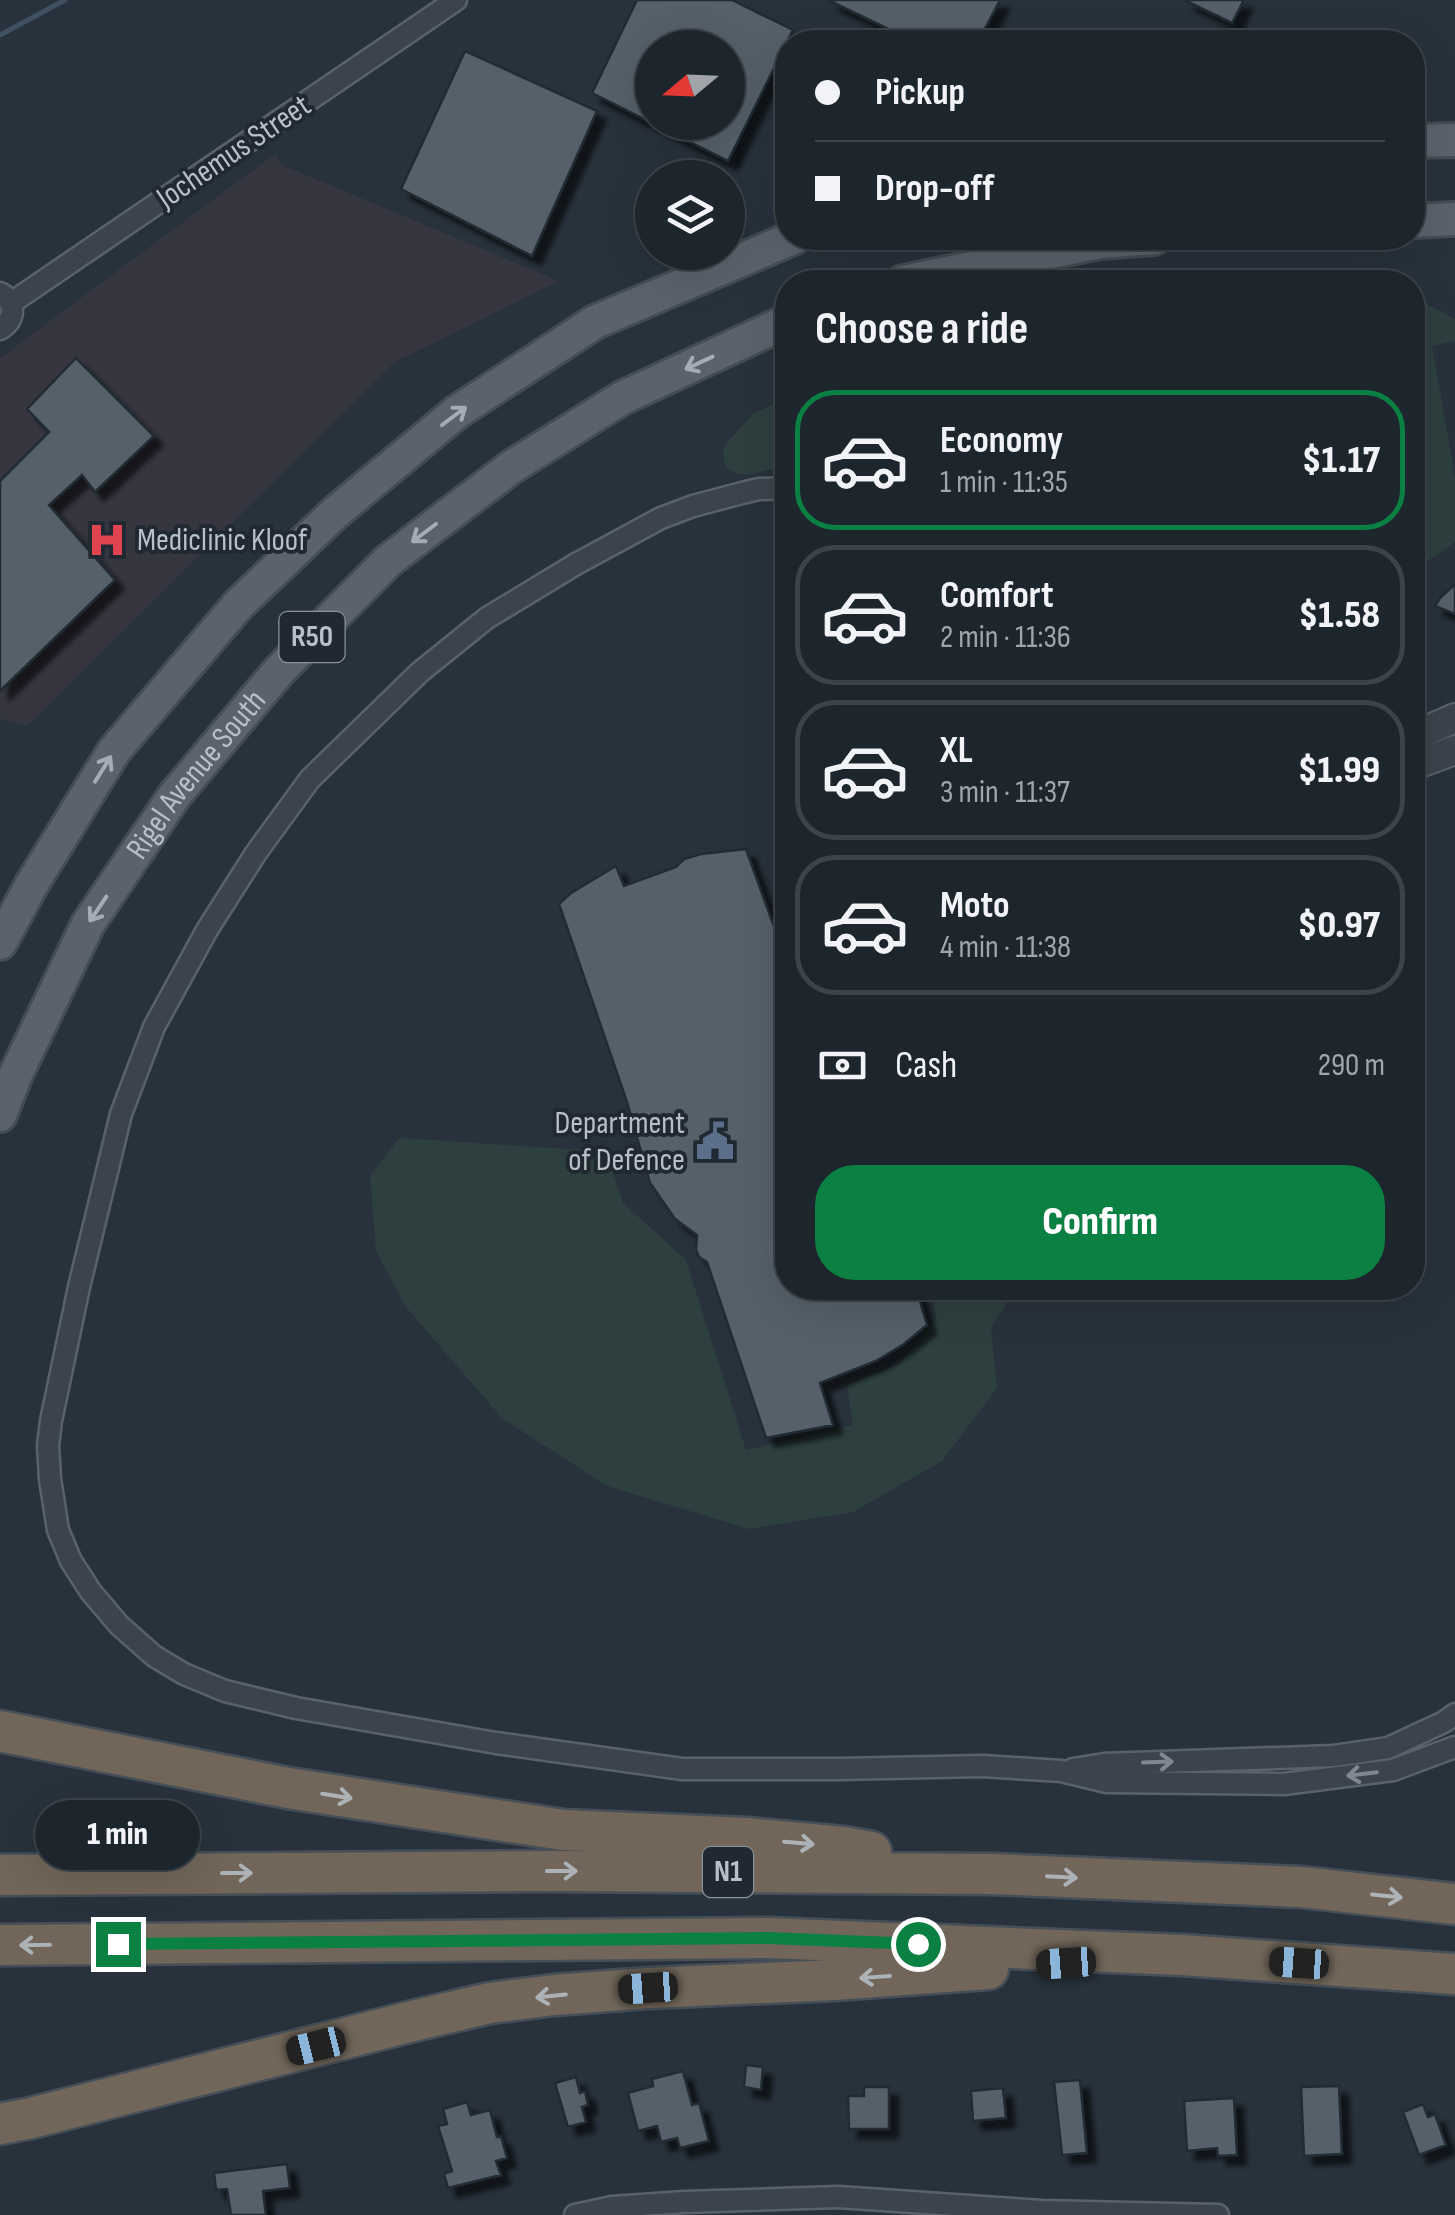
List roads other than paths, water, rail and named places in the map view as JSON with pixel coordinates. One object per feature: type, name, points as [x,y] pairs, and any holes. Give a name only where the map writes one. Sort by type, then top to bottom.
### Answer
[{"type":"highway","points":[[12,1729],[288,1788],[562,1830],[843,1846],[992,1874]]},
{"type":"highway","name":"N1","points":[[0,1874],[992,1874],[1301,1887],[1455,1904]]},
{"type":"highway","name":"N1","points":[[0,1945],[768,1938],[1182,1955],[1455,1974]]},
{"type":"highway","points":[[0,2124],[453,2012],[554,1994],[834,1980],[1182,1955]]},
{"type":"highway","points":[[0,2139],[230,2068]]},
{"type":"main road","points":[[1425,220],[1455,219]]},
{"type":"main road","name":"R50","points":[[0,943],[114,751],[238,605],[336,512],[457,412],[595,322],[775,246]]},
{"type":"main road","points":[[962,270],[1061,250]]},
{"type":"main road","name":"Rigel Avenue South","points":[[0,1115],[88,924],[174,795],[279,671],[388,561],[510,468],[622,398],[775,327]]},
{"type":"street","name":"Jochemus Street","points":[[6,298],[456,0]]},
{"type":"street","points":[[0,329],[12,315],[6,298]]},
{"type":"street","points":[[775,488],[692,506],[662,518],[487,618],[420,672],[310,780],[256,854],[154,1027],[121,1114],[50,1421],[50,1479],[58,1530],[70,1562],[119,1625],[154,1656],[225,1691],[296,1708],[682,1769],[982,1766],[1061,1771],[1107,1782],[1284,1784],[1392,1770],[1455,1747]]},
{"type":"street","points":[[1425,762],[1454,752],[1435,727]]},
{"type":"street","points":[[1061,1771],[1104,1764],[1283,1759],[1388,1748],[1455,1714]]},
{"type":"street","points":[[576,2215],[612,2207],[685,2208],[838,2198],[1042,2213],[1218,2215]]},
{"type":"waterway","points":[[0,35],[65,0]]},
{"type":"place","name":"Mediclinic Kloof","points":[[107,540]]},
{"type":"place","name":"Department of Defence","points":[[715,1141]]}]
